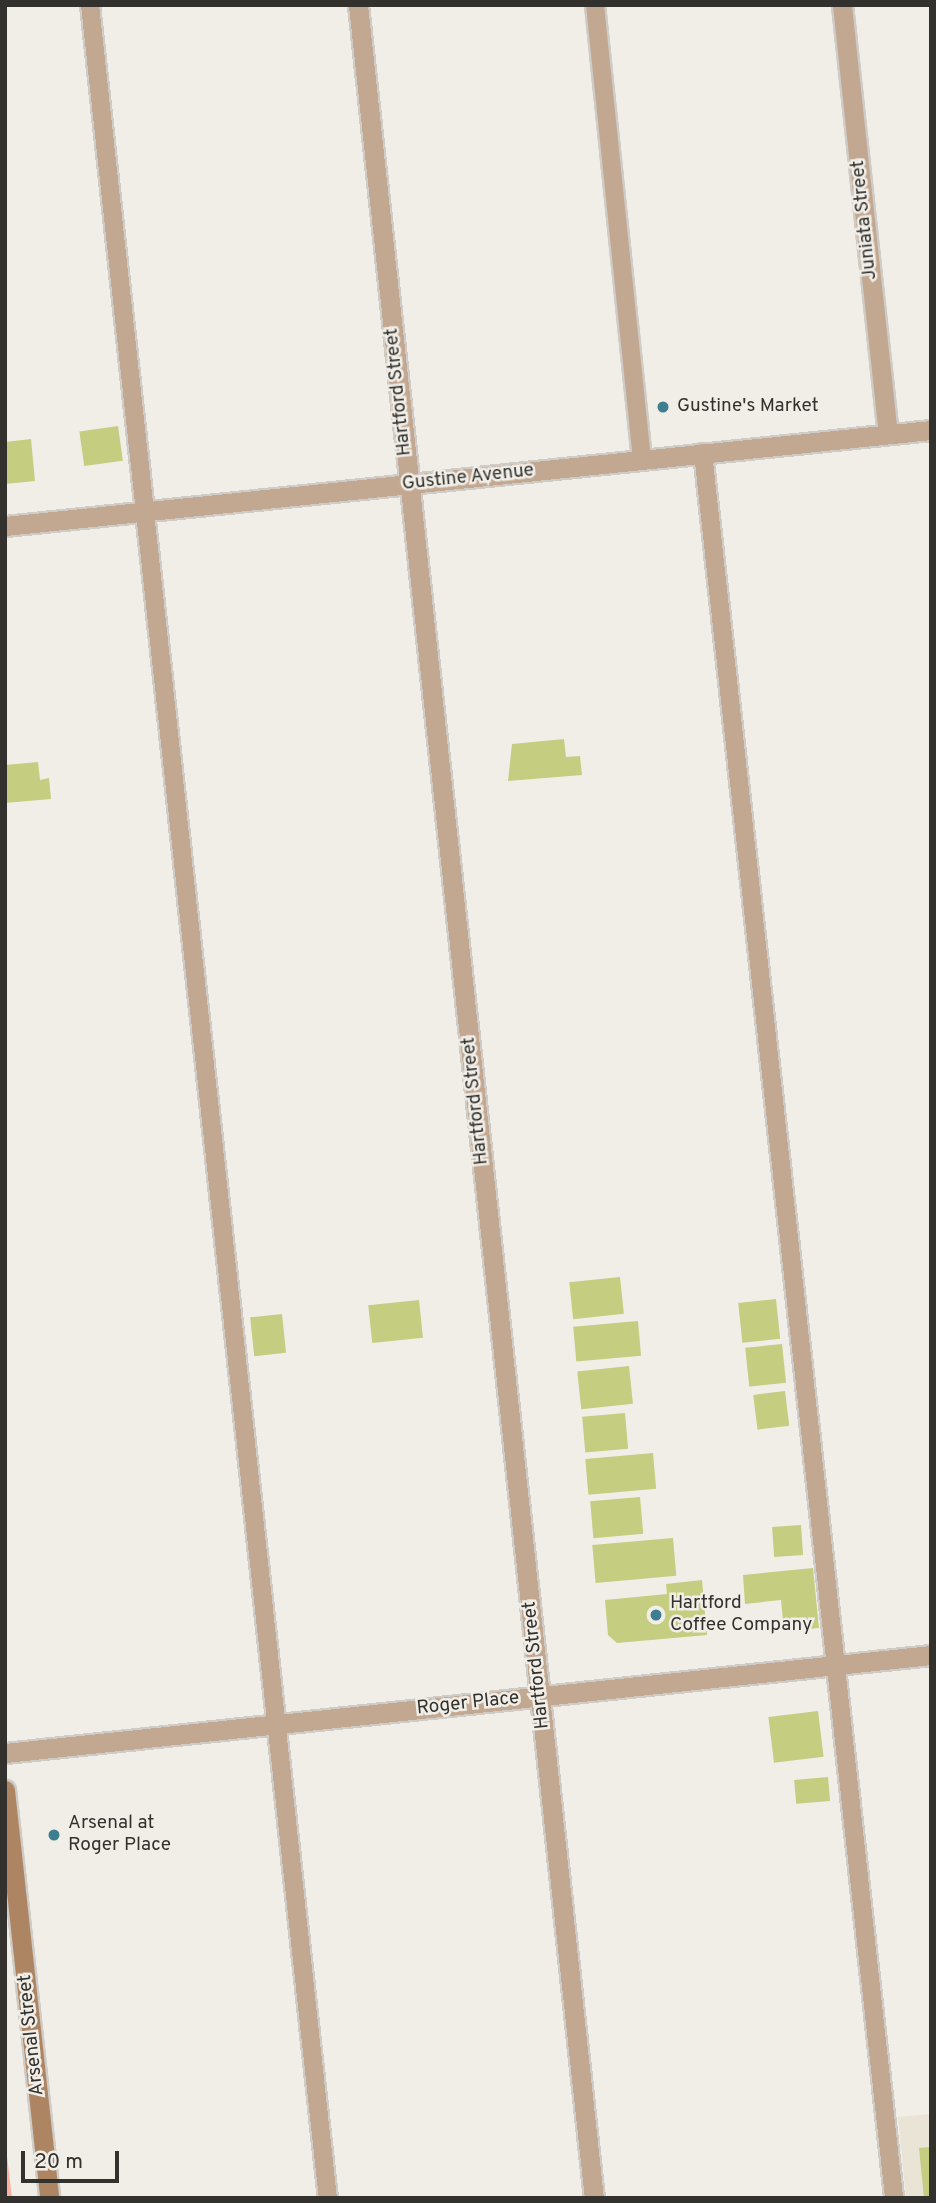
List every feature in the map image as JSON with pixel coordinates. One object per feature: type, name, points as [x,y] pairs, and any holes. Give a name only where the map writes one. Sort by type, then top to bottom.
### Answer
[{"type":"main road","name":"Arsenal Street","points":[[5,1790],[49,2198]]},
{"type":"street","name":"Hartford Street","points":[[358,5],[594,2198]]},
{"type":"street","name":"Juniata Street","points":[[842,5],[888,434]]},
{"type":"street","name":"Gustine Avenue","points":[[5,526],[931,430]]},
{"type":"street","name":"Roger Place","points":[[5,1753],[931,1654]]},
{"type":"lane","points":[[90,5],[328,2198]]},
{"type":"lane","points":[[594,5],[642,460]]},
{"type":"lane","points":[[703,453],[894,2198]]},
{"type":"shaded area","points":[[931,2114],[931,2198],[906,2198],[898,2117]]},
{"type":"shaded area","points":[[5,2139],[12,2198],[5,2198]]},
{"type":"building","points":[[118,426],[123,461],[84,466],[79,431]]},
{"type":"building","points":[[31,439],[35,481],[5,484],[5,442]]},
{"type":"building","points":[[564,739],[566,757],[580,756],[582,775],[508,781],[512,744]]},
{"type":"building","points":[[38,762],[40,780],[49,778],[51,799],[5,803],[5,765]]},
{"type":"building","points":[[620,1277],[624,1314],[573,1319],[569,1282]]},
{"type":"building","points":[[776,1299],[780,1339],[742,1343],[738,1303]]},
{"type":"building","points":[[419,1300],[423,1338],[372,1343],[368,1305]]},
{"type":"building","points":[[282,1314],[286,1353],[254,1356],[250,1317]]},
{"type":"building","points":[[638,1321],[641,1356],[576,1362],[573,1327]]},
{"type":"building","points":[[782,1344],[786,1383],[749,1387],[745,1348]]},
{"type":"building","points":[[629,1366],[633,1404],[581,1409],[577,1371]]},
{"type":"building","points":[[785,1391],[789,1426],[758,1430],[753,1395]]},
{"type":"building","points":[[625,1413],[628,1449],[585,1453],[582,1417]]},
{"type":"building","points":[[653,1453],[656,1489],[588,1495],[585,1459]]},
{"type":"building","points":[[640,1497],[643,1534],[593,1538],[590,1501]]},
{"type":"building","points":[[801,1525],[803,1555],[774,1557],[772,1527]]},
{"type":"building","points":[[673,1538],[676,1576],[596,1583],[592,1545]]},
{"type":"building","points":[[813,1568],[819,1628],[784,1631],[781,1600],[745,1604],[743,1575]]},
{"type":"building","name":"Hartford Coffee Company","points":[[702,1580],[707,1635],[617,1643],[608,1635],[605,1600],[667,1594],[666,1584]]},
{"type":"building","points":[[818,1711],[824,1757],[774,1763],[768,1717]]},
{"type":"building","points":[[828,1777],[830,1801],[796,1804],[794,1780]]},
{"type":"building","points":[[931,2147],[931,2198],[924,2198],[919,2148]]},
{"type":"place","name":"Gustine's Market","points":[[663,407]]},
{"type":"place","name":"Hartford Coffee Company","points":[[656,1615]]},
{"type":"place","name":"Arsenal at Roger Place","points":[[54,1835]]}]
